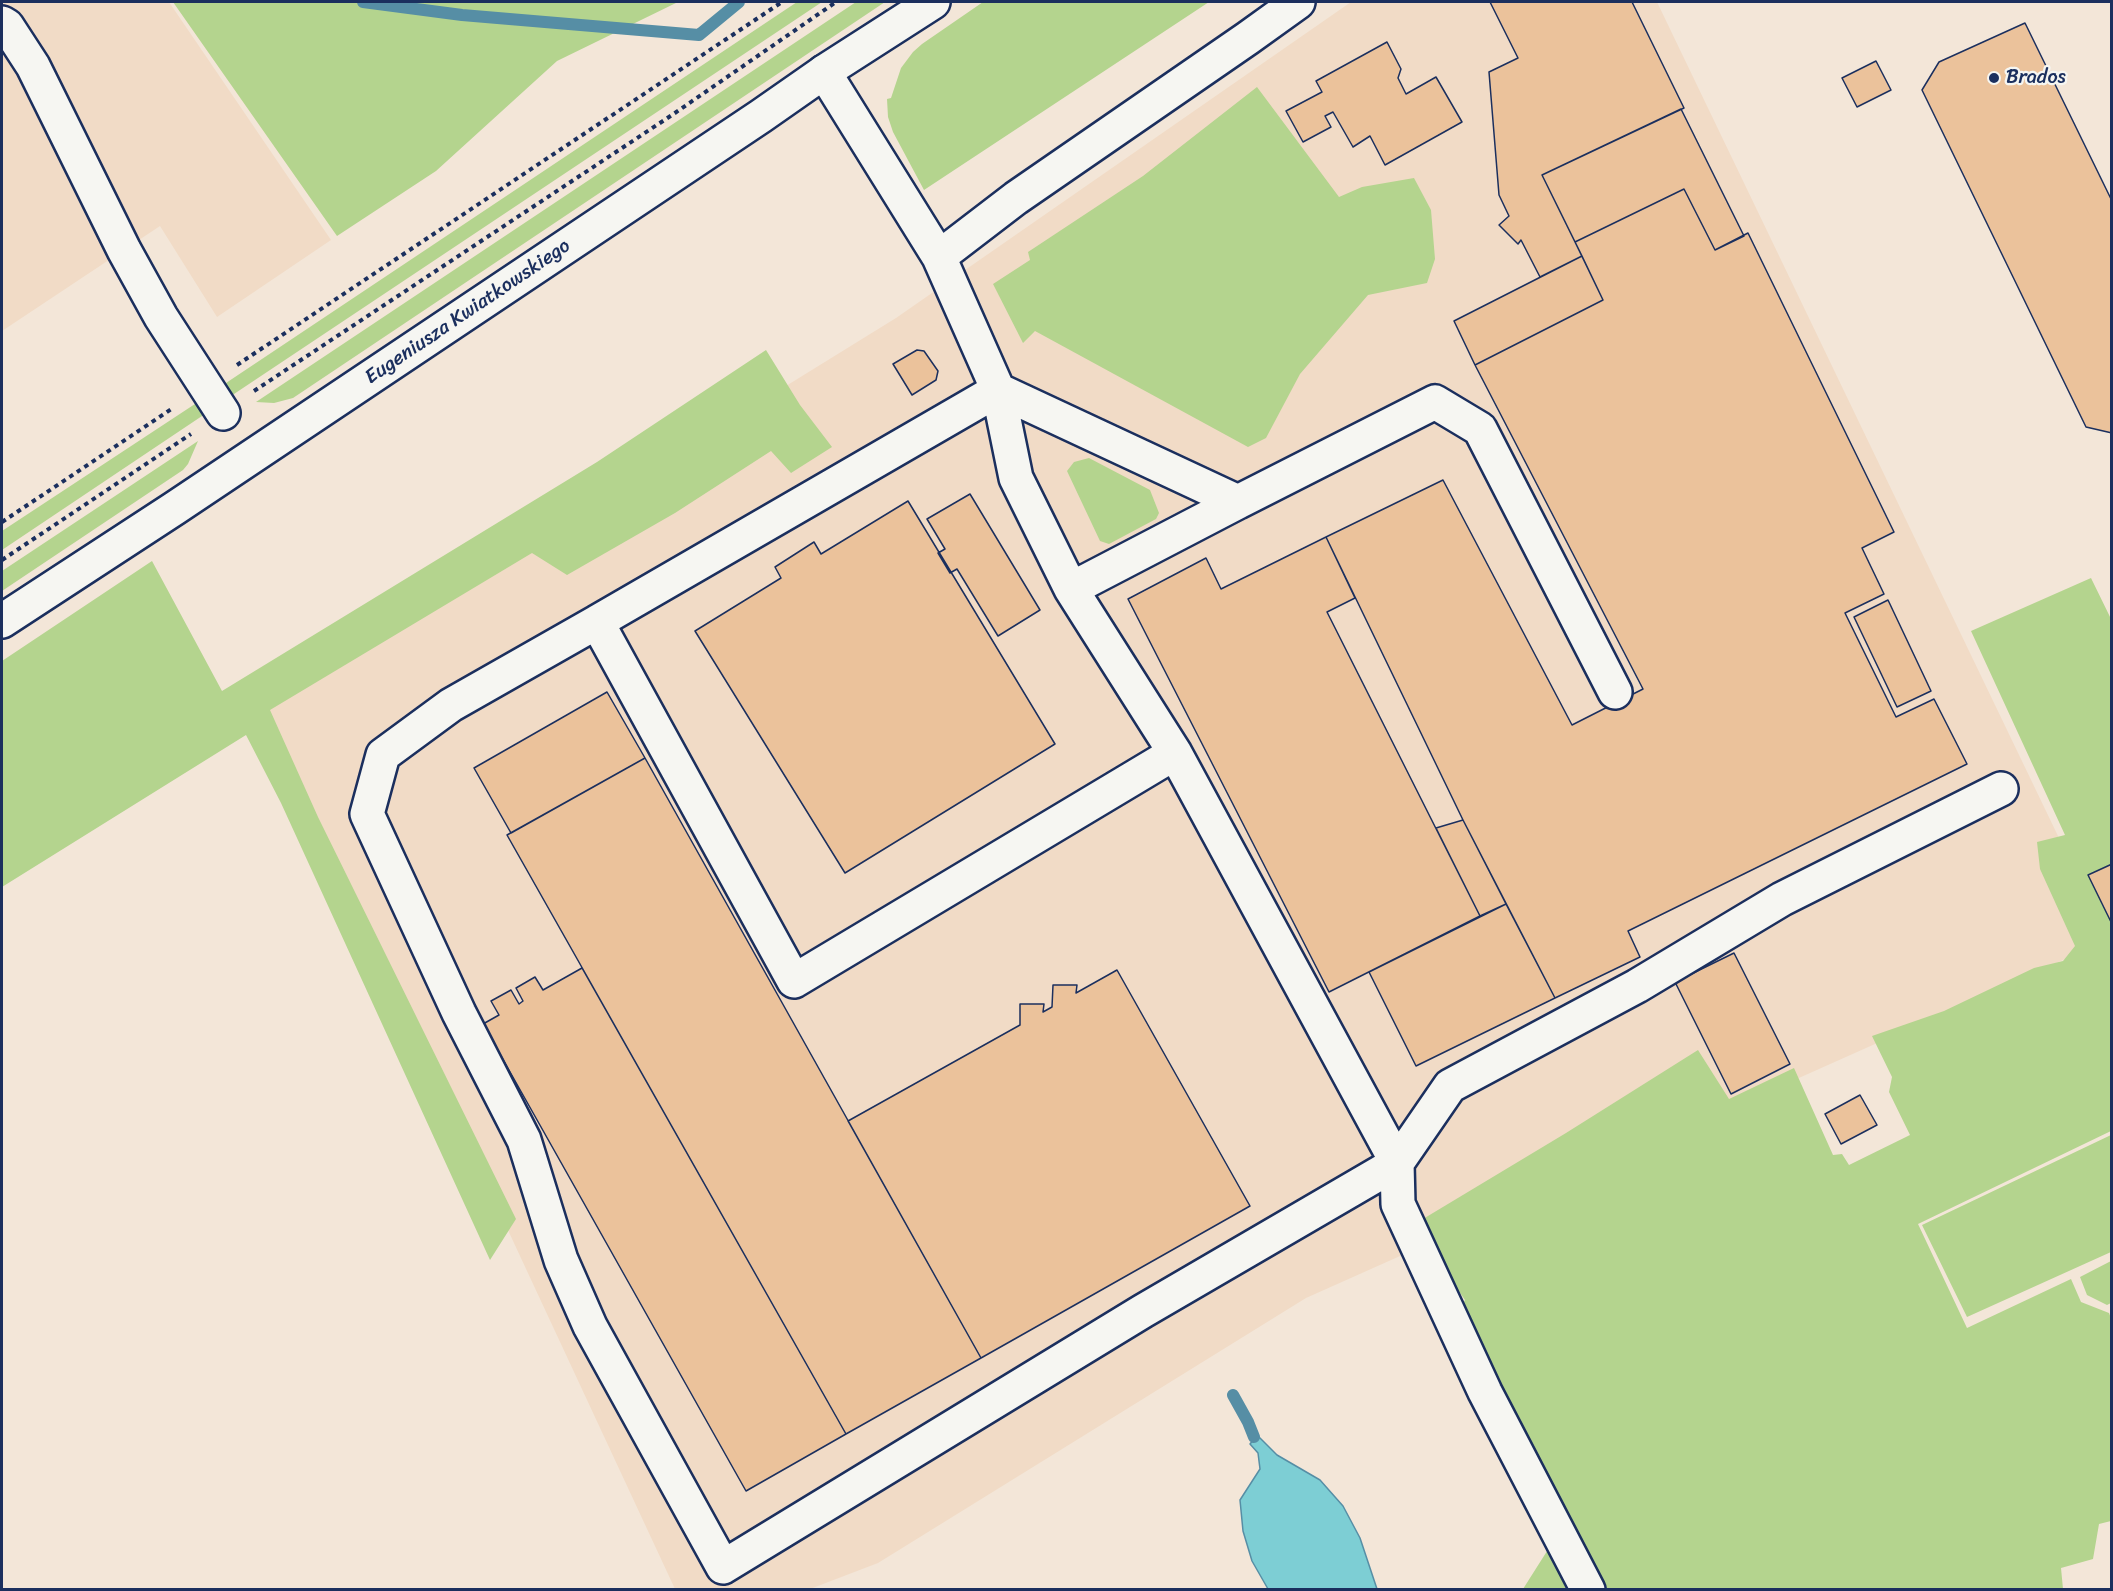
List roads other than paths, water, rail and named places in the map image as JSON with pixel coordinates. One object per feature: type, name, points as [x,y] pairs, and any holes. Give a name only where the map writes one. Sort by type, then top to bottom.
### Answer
[{"type":"main road","name":"Eugeniusza Kwiatkowskiego","points":[[2,621],[741,130],[824,72],[933,2]]},
{"type":"main road","points":[[939,257],[1016,198],[1248,39],[1298,2]]},
{"type":"main road","points":[[2,23],[7,26],[33,66],[129,259],[161,317],[214,399]]},
{"type":"main road","points":[[824,72],[939,257],[998,390],[1016,478],[1071,589],[1175,753],[1397,1163],[1398,1204],[1485,1392],[1588,1590]]},
{"type":"main road","points":[[998,390],[1238,502]]},
{"type":"main road","points":[[998,390],[451,705],[382,755],[367,814],[459,1013],[524,1140],[561,1260],[590,1326],[723,1567],[1143,1311],[1397,1163],[1450,1086],[1637,986],[1782,899],[2001,789]]},
{"type":"main road","points":[[1071,589],[1435,402],[1480,429],[1615,692]]},
{"type":"main road","points":[[597,622],[794,981],[1175,753]]},
{"type":"water","points":[[1257,1435],[1277,1455],[1320,1480],[1343,1506],[1360,1538],[1377,1589],[1268,1589],[1252,1561],[1243,1531],[1240,1500],[1260,1469],[1258,1453],[1250,1444]]},
{"type":"waterway","points":[[363,2],[462,15],[699,35],[739,2]]},
{"type":"waterway","points":[[1233,1395],[1254,1437]]},
{"type":"place","name":"Brados","points":[[1994,78]]}]
